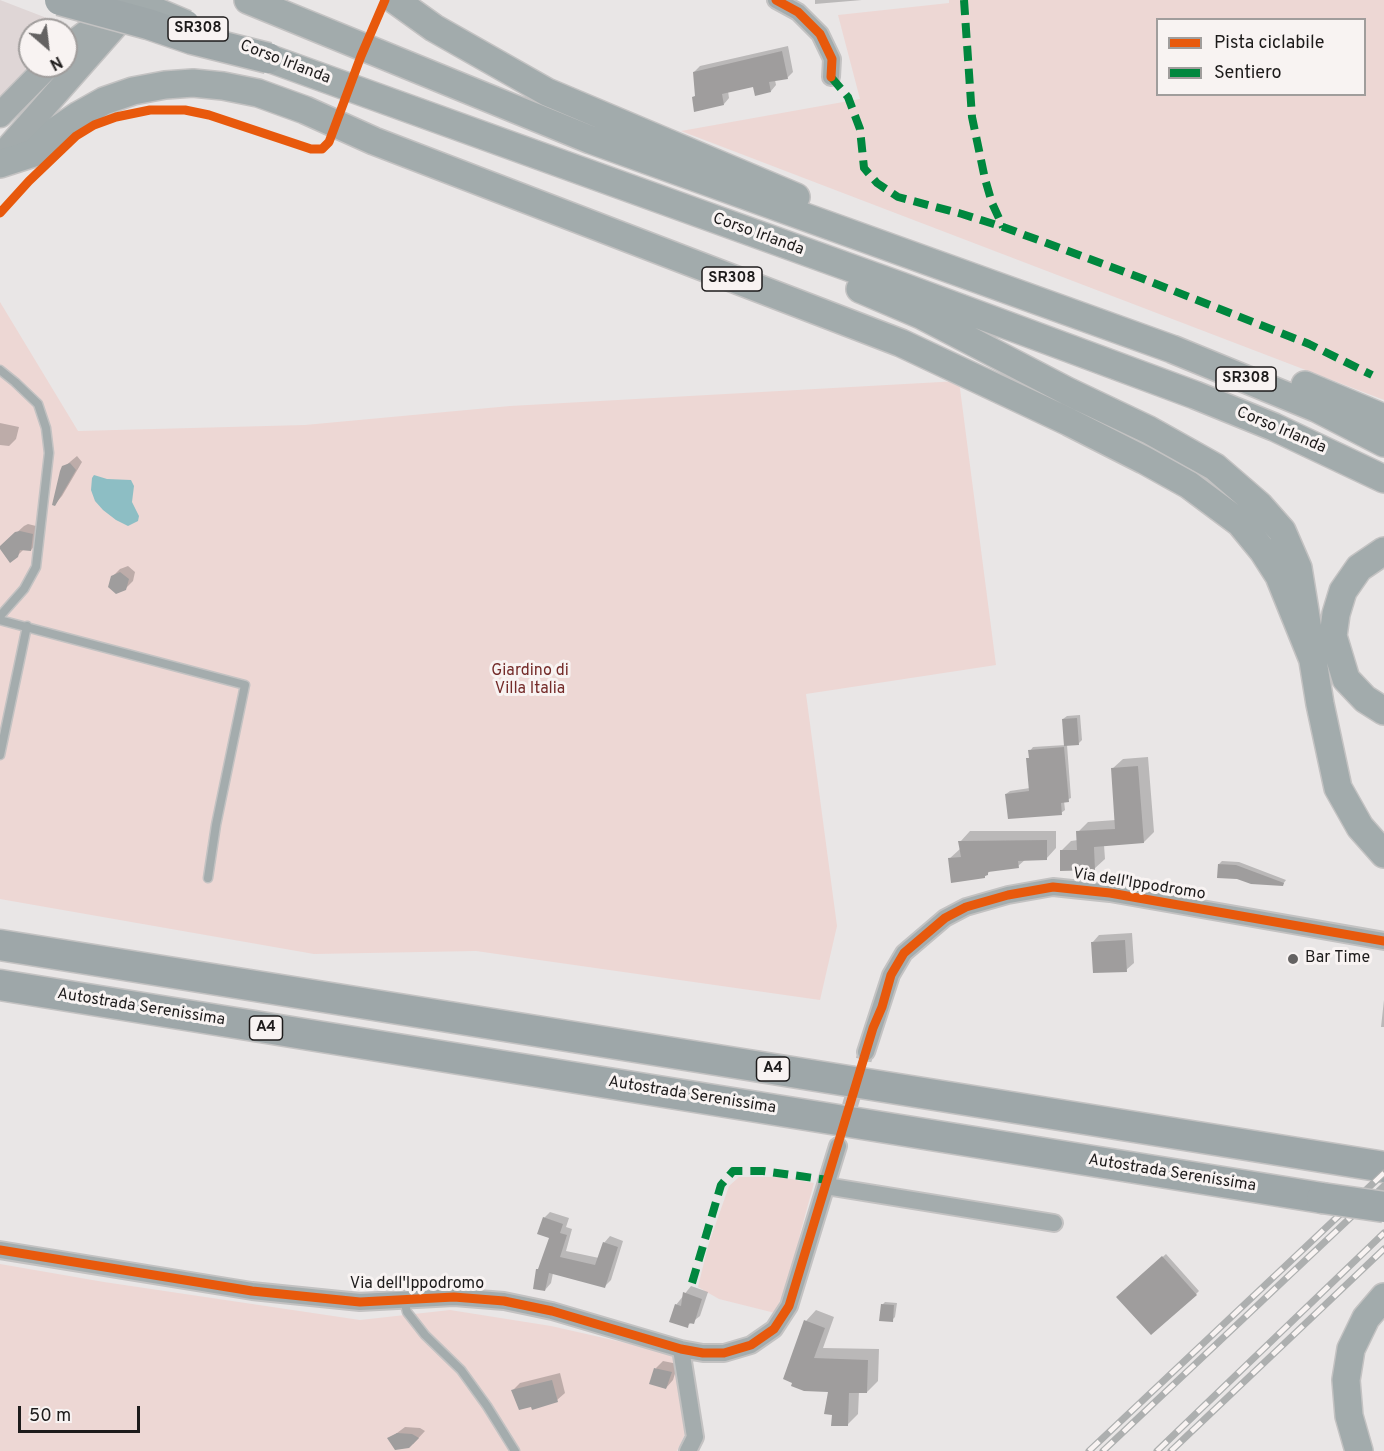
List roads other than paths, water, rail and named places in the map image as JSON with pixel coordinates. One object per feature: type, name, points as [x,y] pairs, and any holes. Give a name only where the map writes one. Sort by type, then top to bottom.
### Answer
[{"type":"highway","points":[[60,0],[192,39],[268,58]]},
{"type":"highway","name":"Corso Irlanda","points":[[130,0],[268,58],[1195,395],[1274,427],[1384,479]]},
{"type":"highway","name":"Corso Irlanda","points":[[248,0],[591,140],[1172,349],[1316,408],[1384,443]]},
{"type":"highway","name":"SR308","points":[[395,0],[434,28],[547,92],[784,190],[895,249]]},
{"type":"highway","name":"SR308","points":[[0,164],[34,153],[57,130],[104,101],[133,91],[165,85],[193,83],[223,86],[258,93],[305,110],[374,141],[901,343],[1144,460],[1189,485],[1240,523],[1263,551],[1279,576],[1313,660]]},
{"type":"highway","points":[[747,231],[792,259],[921,315],[1067,391],[1149,430],[1215,467],[1259,505],[1281,531],[1298,568],[1338,788],[1360,827],[1384,854]]},
{"type":"highway","points":[[1172,349],[1275,373],[1384,418]]},
{"type":"highway","points":[[1382,552],[1359,568],[1343,591],[1336,614],[1333,636],[1346,679],[1365,699],[1384,711]]},
{"type":"highway","points":[[0,929],[173,973]]},
{"type":"highway","name":"A4","points":[[0,945],[1378,1166]]},
{"type":"highway","name":"Autostrada Serenissima","points":[[0,985],[1384,1207]]},
{"type":"highway","points":[[1359,1451],[1349,1416],[1347,1380],[1351,1349],[1366,1318],[1384,1297]]},
{"type":"highway","points":[[1374,1451],[1364,1418],[1360,1381],[1368,1352],[1384,1324]]},
{"type":"main road","points":[[78,39],[130,0]]},
{"type":"main road","points":[[0,157],[139,0]]},
{"type":"main road","points":[[0,115],[36,78]]},
{"type":"street","points":[[776,0],[798,12],[820,34],[831,59],[831,77]]},
{"type":"street","name":"Via dell'Ippodromo","points":[[866,1052],[882,1007],[892,995],[916,942],[945,918],[966,907],[1008,895],[1053,887],[1110,893],[1384,941]]},
{"type":"street","name":"Via dell'Ippodromo","points":[[0,1250],[252,1291],[360,1302],[454,1297],[504,1301],[552,1311],[681,1349],[703,1353],[724,1353],[751,1345],[774,1329],[789,1306],[838,1146]]},
{"type":"street","points":[[826,1186],[1054,1223]]},
{"type":"street","points":[[681,1349],[695,1437],[688,1451]]},
{"type":"lane","points":[[0,370],[38,405],[46,428],[49,453],[36,567],[24,590],[0,618],[245,685],[216,825],[208,878]]},
{"type":"lane","points":[[0,755],[27,626]]},
{"type":"lane","points":[[404,1299],[407,1312],[425,1335],[461,1370],[515,1451]]},
{"type":"water","points":[[94,475],[107,479],[131,480],[134,486],[132,502],[139,516],[138,521],[128,526],[103,510],[95,501],[91,490]]},
{"type":"tunnel","points":[[843,1129],[866,1052]]},
{"type":"railway","points":[[1089,1451],[1384,1173]]},
{"type":"railway","points":[[1103,1451],[1384,1186]]},
{"type":"railway","points":[[1157,1451],[1384,1233]]},
{"type":"railway","points":[[1171,1451],[1384,1249]]},
{"type":"place","name":"Bar Time","points":[[1293,959]]},
{"type":"park label","name":"Giardino di Villa Italia","points":[[530,681]]}]
